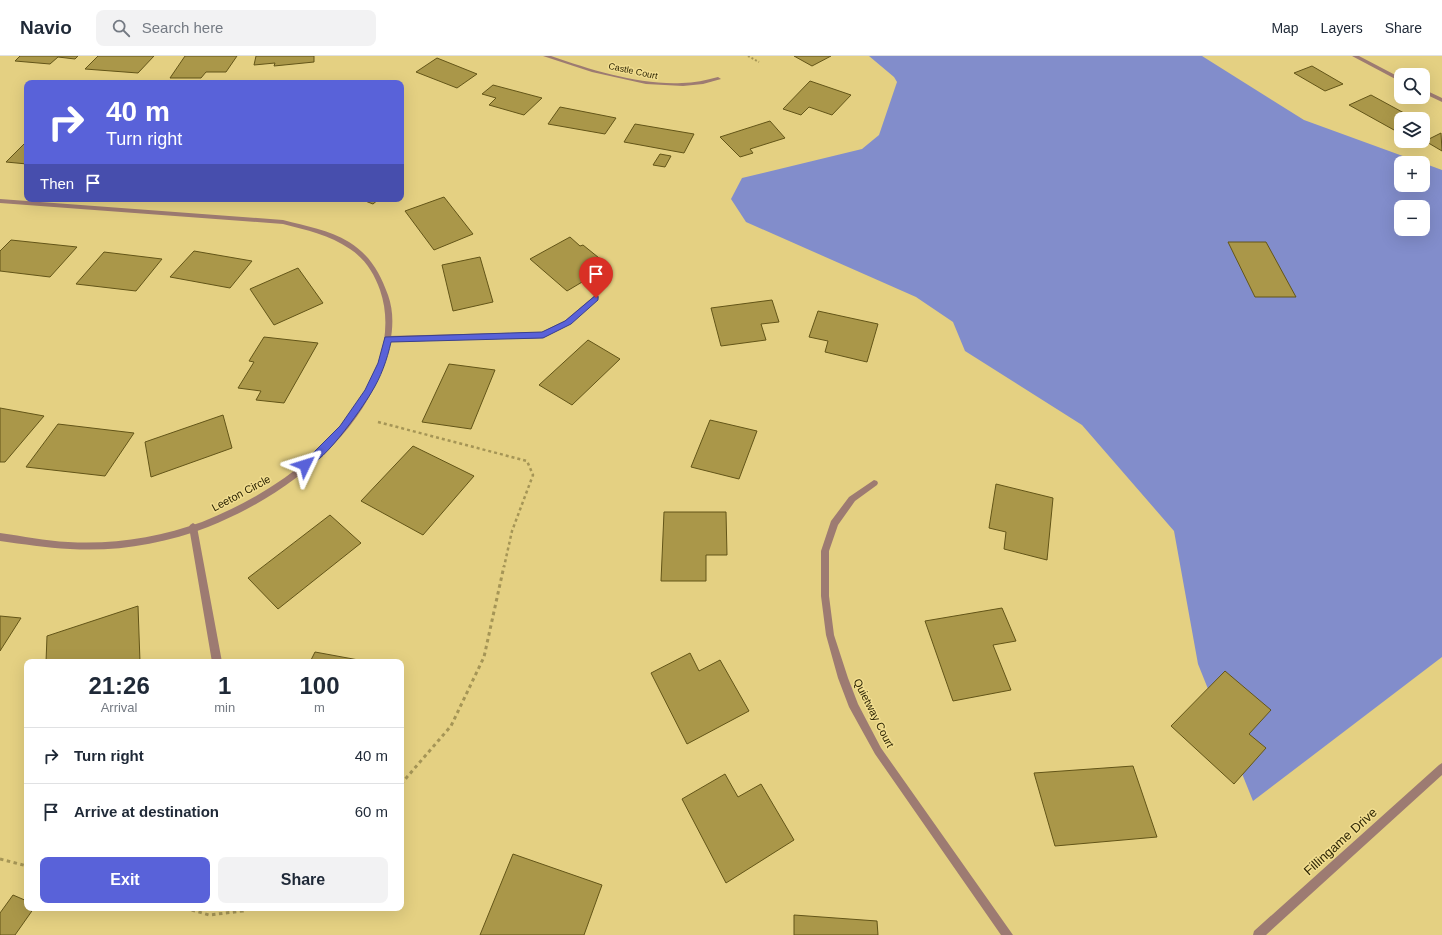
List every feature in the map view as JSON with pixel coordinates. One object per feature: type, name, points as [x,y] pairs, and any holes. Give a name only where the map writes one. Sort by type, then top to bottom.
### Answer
[{"type":"street","name":"Castle Court","points":[[546,56],[600,72],[660,84],[693,84],[718,78]]},
{"type":"street","points":[[1355,56],[1394,76]]},
{"type":"street","points":[[1430,94],[1442,100]]},
{"type":"street","name":"Leeton Circle","points":[[0,201],[284,222],[314,229],[341,240],[362,255],[373,267],[384,288],[390,311],[388,339],[382,363],[368,391],[343,428],[316,456],[284,482],[246,505],[219,518],[165,537],[106,546],[76,546],[0,537]]},
{"type":"street","points":[[388,339],[543,335],[568,322],[596,298]]},
{"type":"street","name":"Quietway Court","points":[[874,483],[852,499],[834,523],[825,550],[825,596],[830,635],[843,678],[854,707],[878,750],[1008,935]]},
{"type":"street","points":[[193,527],[216,659]]},
{"type":"street","name":"Fillingame Drive","points":[[1258,935],[1442,768]]},
{"type":"path","points":[[748,56],[759,62]]},
{"type":"path","points":[[378,422],[527,461],[533,475],[512,531],[484,656],[451,726],[404,781]]},
{"type":"path","points":[[0,858],[24,865]]},
{"type":"path","points":[[197,911],[209,914],[243,911]]},
{"type":"shaded area","points":[[869,56],[1202,56],[1304,120],[1403,156],[1394,156],[1394,192],[1430,192],[1430,166],[1442,170],[1442,657],[1253,801],[1198,664],[1174,531],[1082,425],[965,351],[953,322],[916,297],[746,222],[731,199],[742,178],[862,149],[879,135],[897,82],[894,77]]},
{"type":"building","points":[[20,56],[78,56],[75,59],[58,57],[50,64],[15,61]]},
{"type":"building","points":[[98,56],[154,56],[138,73],[85,69]]},
{"type":"building","points":[[185,56],[237,56],[226,72],[206,72],[201,78],[170,78]]},
{"type":"building","points":[[256,56],[314,56],[314,62],[274,66],[275,63],[254,65]]},
{"type":"building","points":[[794,56],[831,56],[812,66]]},
{"type":"building","points":[[437,58],[477,74],[457,88],[416,72]]},
{"type":"building","points":[[1312,66],[1343,84],[1325,91],[1294,73]]},
{"type":"building","points":[[810,81],[851,95],[832,115],[809,107],[801,115],[783,109]]},
{"type":"building","points":[[493,85],[542,98],[524,115],[489,105],[496,98],[482,94]]},
{"type":"building","points":[[1371,95],[1402,112],[1394,112],[1394,130],[1349,105]]},
{"type":"building","points":[[560,107],[616,118],[605,134],[548,124]]},
{"type":"building","points":[[770,121],[785,138],[750,149],[753,153],[740,157],[720,137]]},
{"type":"building","points":[[635,124],[694,134],[684,153],[624,142]]},
{"type":"building","points":[[1441,133],[1442,151],[1430,144],[1430,138]]},
{"type":"building","points":[[24,144],[24,164],[6,162]]},
{"type":"building","points":[[660,154],[671,156],[665,167],[653,165]]},
{"type":"building","points":[[444,197],[473,234],[434,250],[405,211]]},
{"type":"building","points":[[570,237],[580,246],[583,245],[609,266],[567,291],[530,259]]},
{"type":"building","points":[[11,240],[77,247],[50,277],[0,271],[0,251]]},
{"type":"building","points":[[1228,242],[1266,242],[1296,297],[1255,297]]},
{"type":"building","points":[[194,251],[252,261],[230,288],[170,277]]},
{"type":"building","points":[[104,252],[162,259],[136,291],[76,284]]},
{"type":"building","points":[[480,257],[493,302],[453,311],[442,265]]},
{"type":"building","points":[[298,268],[323,303],[274,325],[250,289]]},
{"type":"building","points":[[772,300],[779,322],[761,324],[766,340],[721,346],[711,308]]},
{"type":"building","points":[[818,311],[878,324],[867,362],[825,352],[828,341],[809,337]]},
{"type":"building","points":[[264,337],[318,343],[284,403],[256,400],[261,391],[238,388],[254,362],[249,361]]},
{"type":"building","points":[[588,340],[620,359],[572,405],[539,385]]},
{"type":"building","points":[[449,364],[495,370],[471,429],[422,422]]},
{"type":"building","points":[[0,408],[44,416],[5,462],[0,462]]},
{"type":"building","points":[[223,415],[232,448],[151,477],[145,442]]},
{"type":"building","points":[[710,420],[757,431],[739,479],[691,467]]},
{"type":"building","points":[[58,424],[134,433],[105,476],[26,467]]},
{"type":"building","points":[[413,446],[474,476],[423,535],[361,501]]},
{"type":"building","points":[[996,484],[1053,498],[1047,560],[1004,549],[1006,532],[989,528]]},
{"type":"building","points":[[664,512],[726,512],[727,555],[706,555],[706,581],[661,581]]},
{"type":"building","points":[[330,515],[361,543],[278,609],[248,578]]},
{"type":"building","points":[[138,606],[140,659],[46,659],[47,636]]},
{"type":"building","points":[[1002,608],[1016,641],[993,645],[1011,690],[953,701],[925,621]]},
{"type":"building","points":[[0,616],[21,618],[0,651]]},
{"type":"building","points":[[315,652],[353,659],[312,659]]},
{"type":"building","points":[[690,653],[699,671],[720,660],[749,711],[687,744],[651,673]]},
{"type":"building","points":[[1225,671],[1271,710],[1249,734],[1266,748],[1234,784],[1171,726]]},
{"type":"building","points":[[1133,766],[1157,837],[1055,846],[1034,773]]},
{"type":"building","points":[[725,774],[738,797],[761,784],[794,840],[726,883],[682,799]]},
{"type":"building","points":[[513,854],[602,885],[584,935],[480,935]]},
{"type":"building","points":[[13,895],[24,900],[24,911],[32,911],[15,935],[0,935],[0,913]]},
{"type":"building","points":[[794,915],[877,921],[878,935],[794,935]]},
{"type":"route","points":[[305,465],[316,456],[343,428],[368,391],[382,363],[388,339],[425,340],[543,335],[568,322],[596,298]]}]
